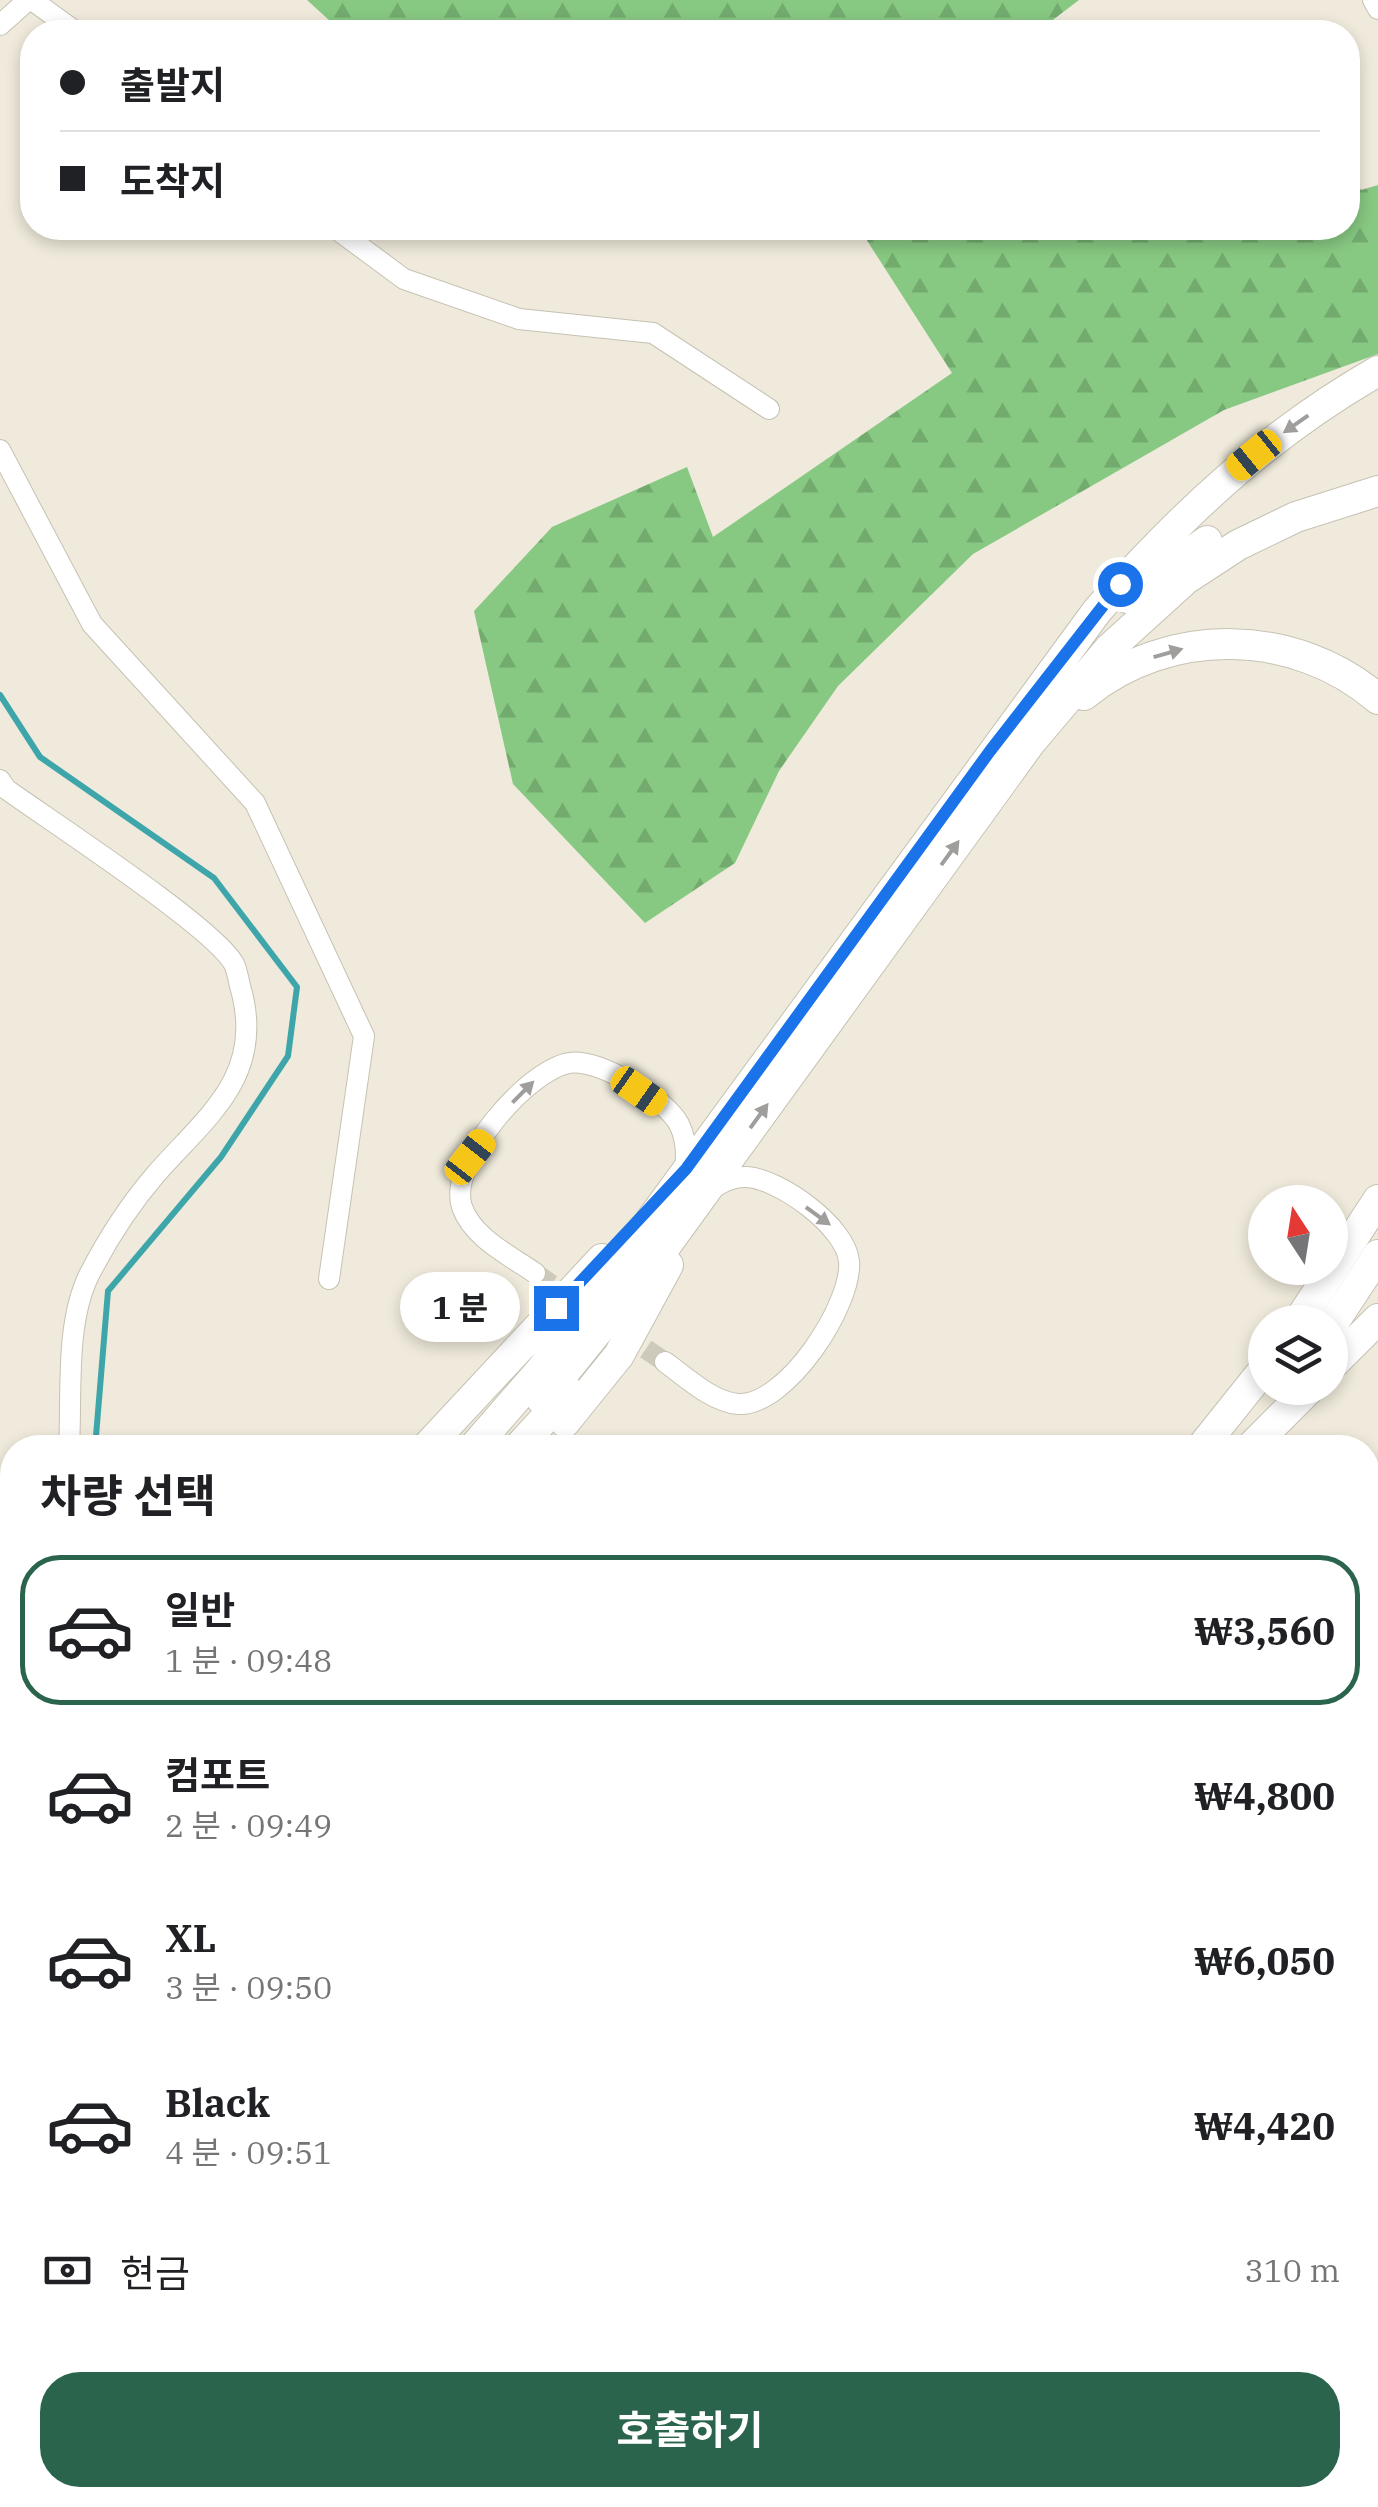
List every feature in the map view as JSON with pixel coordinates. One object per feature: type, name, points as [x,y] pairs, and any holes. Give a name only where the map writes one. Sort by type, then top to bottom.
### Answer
[{"type":"highway","points":[[511,1435],[614,1314],[693,1182],[1097,611],[1193,507],[1290,428],[1378,371]]},
{"type":"highway","points":[[1059,662],[1119,604],[1216,536],[1298,498],[1378,474]]},
{"type":"highway","points":[[484,1435],[693,1182],[1030,744],[1110,648],[1186,579],[1269,529],[1378,491]]},
{"type":"highway","points":[[1030,744],[1106,680],[1148,658],[1192,646],[1241,644],[1304,655],[1342,673],[1378,700]]},
{"type":"highway","points":[[439,1435],[693,1182]]},
{"type":"highway","points":[[462,1435],[693,1182]]},
{"type":"highway","points":[[529,1435],[614,1336],[693,1182]]},
{"type":"highway","points":[[553,1435],[601,1379],[632,1333],[693,1182]]},
{"type":"highway","points":[[1309,1305],[1378,1200]]},
{"type":"highway","points":[[1345,1305],[1378,1255]]},
{"type":"highway","points":[[1348,1349],[1378,1320]]},
{"type":"highway","points":[[1211,1435],[1248,1389]]},
{"type":"highway","points":[[1248,1435],[1272,1405]]},
{"type":"highway","points":[[1263,1435],[1293,1405]]},
{"type":"lane","points":[[0,24],[30,0],[59,20]]},
{"type":"lane","points":[[1372,0],[1378,10]]},
{"type":"lane","points":[[351,240],[404,279],[519,319],[653,333],[769,410]]},
{"type":"lane","points":[[0,450],[92,624],[255,803],[364,1036],[328,1279]]},
{"type":"lane","points":[[0,780],[6,789],[204,933],[234,963],[246,1009],[248,1050],[229,1088],[197,1134],[156,1174],[87,1279],[76,1328],[70,1435]]},
{"type":"lane","points":[[535,1273],[474,1227],[464,1211],[458,1188],[470,1157],[510,1104],[541,1075],[563,1064],[582,1061],[610,1070],[676,1120],[693,1182],[742,1177],[772,1184],[836,1229],[848,1254],[848,1277],[817,1342],[796,1372],[764,1398],[745,1404],[726,1401],[665,1362]]},
{"type":"green space","points":[[307,0],[1079,0],[1053,20],[329,20]]},
{"type":"green space","points":[[1378,185],[1378,354],[1224,410],[973,554],[838,686],[779,771],[735,863],[645,923],[513,784],[474,611],[552,527],[687,467],[713,537],[952,373],[867,240],[1360,240],[1360,189]]},
{"type":"waterway","points":[[0,695],[40,757],[214,878],[297,987],[288,1056],[221,1157],[108,1291],[96,1435]]},
{"type":"tunnel","points":[[535,1273],[577,1302]]},
{"type":"tunnel","points":[[621,1332],[665,1362]]},
{"type":"route","points":[[556,1308],[686,1169],[990,751],[1120,584]]}]
